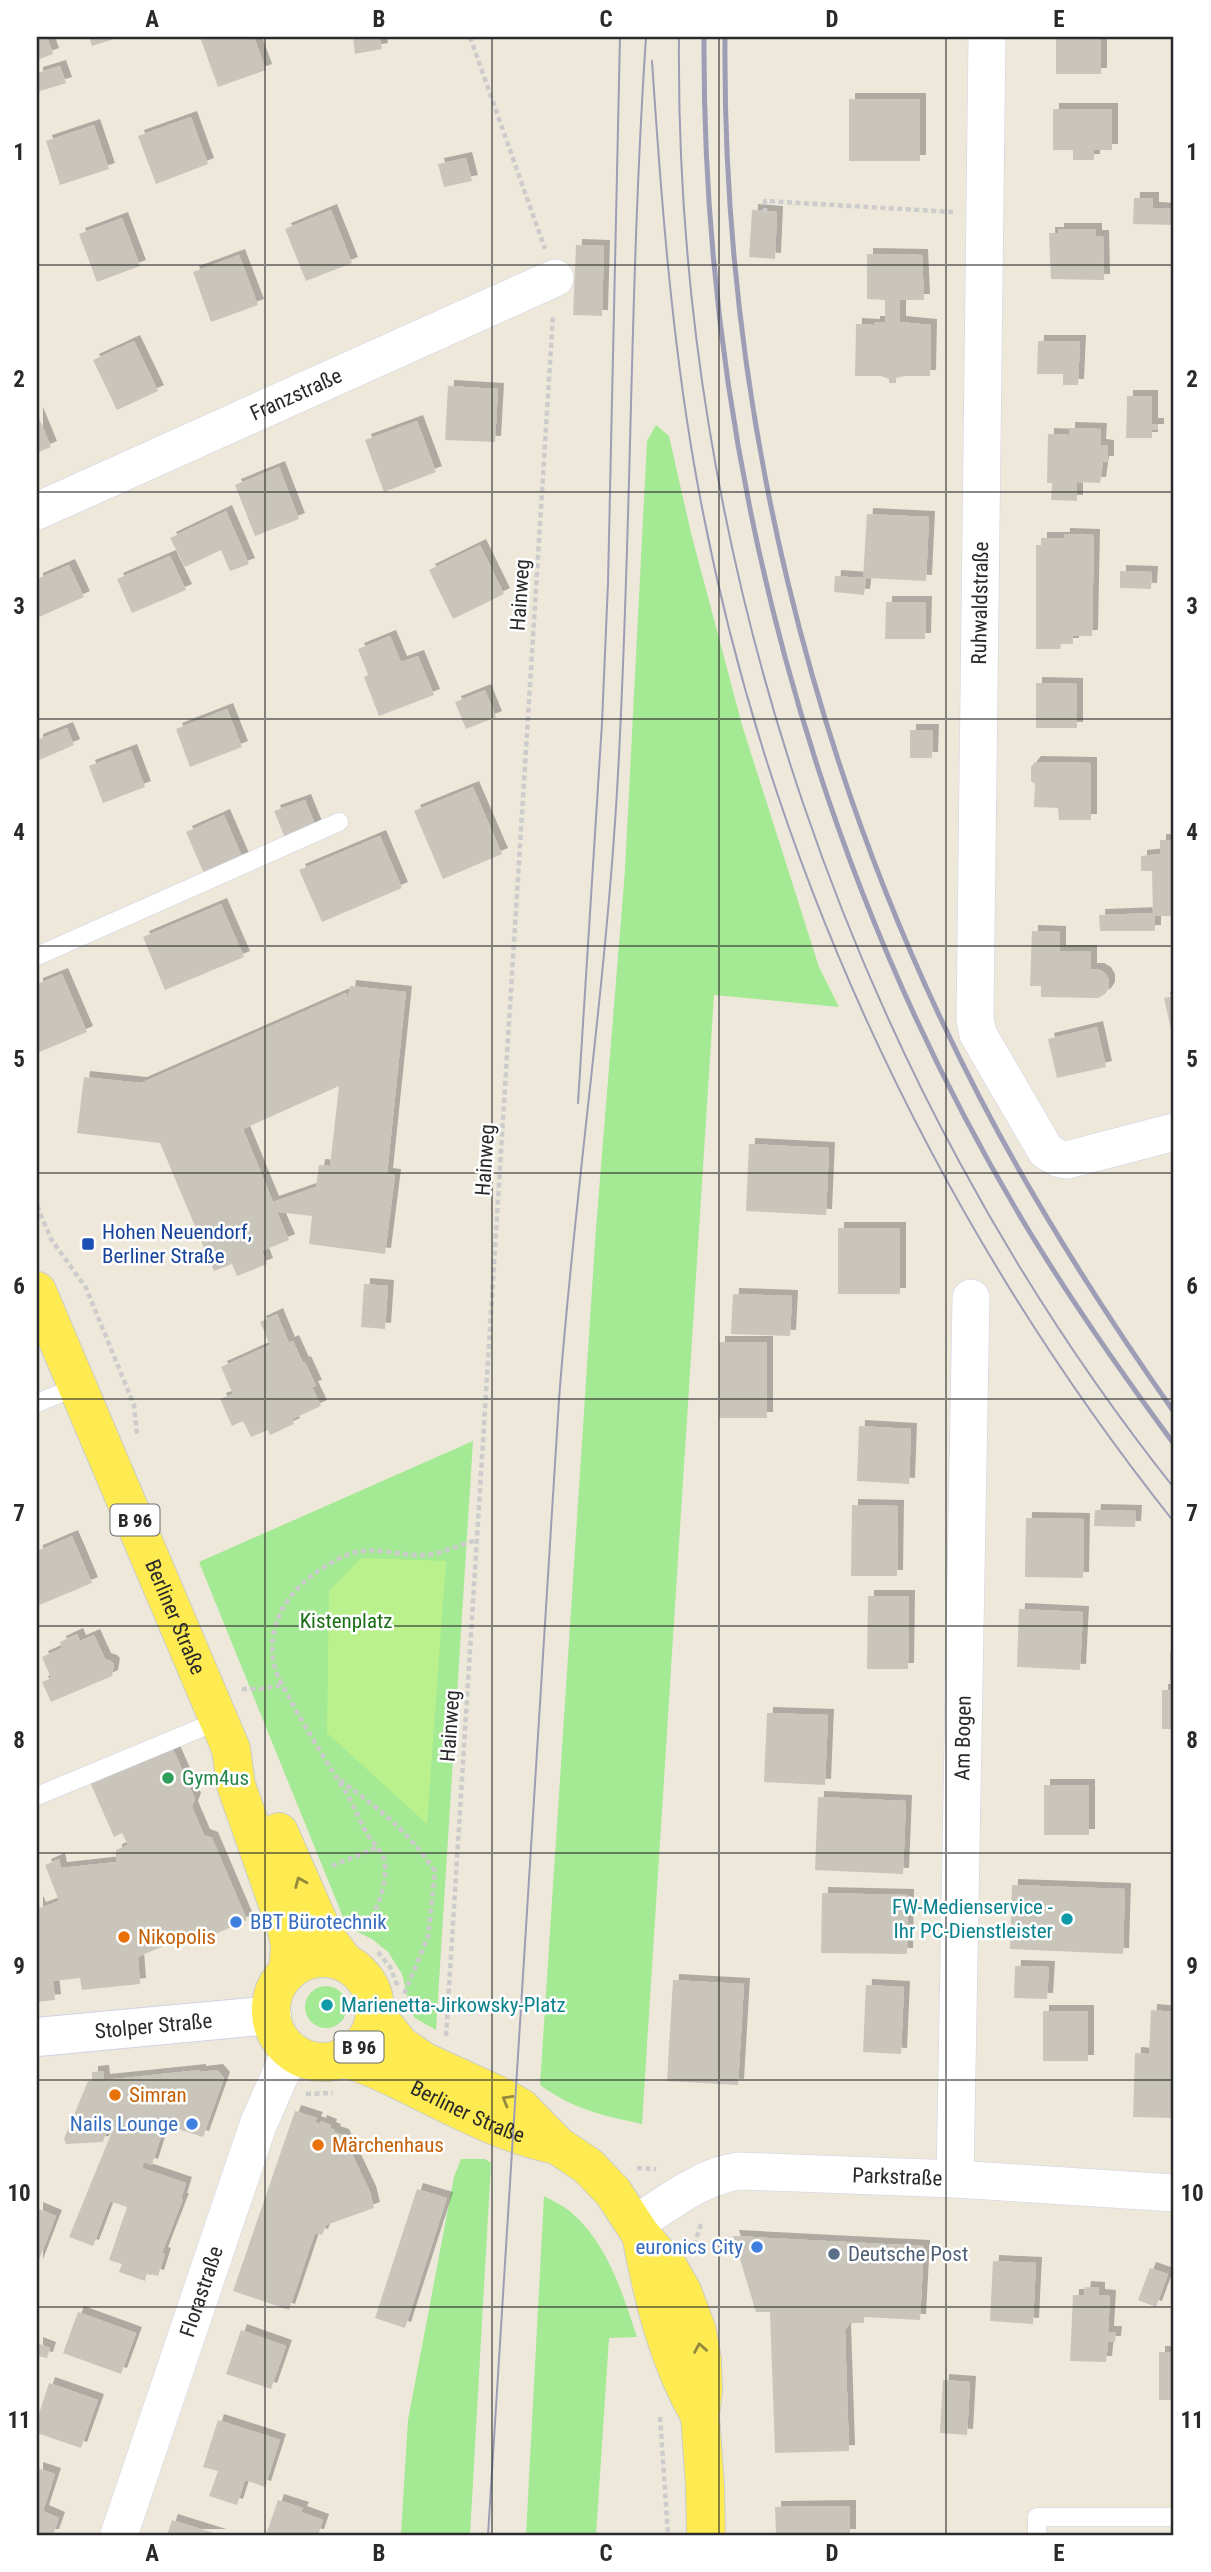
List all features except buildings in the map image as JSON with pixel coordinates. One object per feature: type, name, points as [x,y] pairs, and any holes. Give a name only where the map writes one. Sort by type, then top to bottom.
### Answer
[{"type":"main road","name":"Berliner Straße","points":[[37,1291],[76,1387],[255,1776],[318,1924],[324,1936],[352,1951]]},
{"type":"main road","name":"Berliner Straße","points":[[229,1719],[236,1785],[287,1930],[290,1946],[288,1972]]},
{"type":"main road","points":[[288,1972],[298,1965],[352,1951]]},
{"type":"main road","name":"B 96","points":[[292,2050],[315,2061],[341,2058],[365,2042],[388,2008],[374,1999],[369,1984],[358,1971],[352,1951]]},
{"type":"main road","name":"B 96","points":[[272,2015],[272,1999],[278,1984],[288,1972]]},
{"type":"main road","name":"Berliner Straße","points":[[388,2008],[388,2034],[401,2046],[425,2062],[504,2098],[536,2122],[557,2146],[588,2166],[613,2192],[638,2230],[668,2346],[685,2391],[700,2416],[706,2535]]},
{"type":"main road","points":[[272,2015],[275,2028],[292,2050]]},
{"type":"main road","name":"Stolper Straße","points":[[37,2037],[272,2015]]},
{"type":"main road","name":"Berliner Straße","points":[[341,2058],[366,2065],[503,2129],[557,2146]]},
{"type":"street","name":"Ruhwaldstraße","points":[[988,37],[975,1019],[978,1034],[1046,1151],[1060,1159],[1067,1160],[1174,1132]]},
{"type":"street","name":"Franzstraße","points":[[37,511],[555,278]]},
{"type":"street","name":"Am Bogen","points":[[955,2179],[971,1298]]},
{"type":"street","name":"Florastraße","points":[[119,2535],[258,2125],[292,2050]]},
{"type":"street","name":"Parkstraße","points":[[638,2230],[707,2181],[730,2172],[955,2179],[1174,2193]]},
{"type":"lane","points":[[37,956],[339,822]]},
{"type":"lane","points":[[37,1403],[76,1387]]},
{"type":"lane","points":[[37,1796],[229,1719]]},
{"type":"lane","points":[[1037,2535],[1037,2517],[1174,2517]]},
{"type":"path","points":[[470,37],[555,278]]},
{"type":"path","points":[[765,213],[765,201],[985,214]]},
{"type":"path","name":"Hainweg","points":[[445,2045],[555,278]]},
{"type":"path","points":[[352,1951],[377,1909],[385,1880],[385,1859],[376,1848],[282,1685],[273,1662],[276,1619],[286,1601],[300,1585],[322,1568],[350,1553],[376,1551],[426,1555],[477,1539]]},
{"type":"path","points":[[229,1719],[260,1689],[282,1685]]},
{"type":"path","points":[[336,1777],[401,1827],[435,1871],[428,1937],[388,2008]]},
{"type":"path","points":[[324,1871],[376,1848]]},
{"type":"path","points":[[660,2414],[668,2535]]},
{"type":"green space","points":[[656,425],[669,436],[691,533],[742,725],[819,967],[839,1007],[714,995],[642,2124],[577,2106],[540,2085],[596,1228],[625,870],[647,441]]},
{"type":"green space","name":"Kistenplatz","points":[[473,1441],[436,2030],[415,2018],[411,2012],[402,1974],[388,1952],[372,1939],[347,1927],[199,1562]]},
{"type":"green space","points":[[361,1558],[446,1561],[427,1824],[327,1733],[329,1591]]},
{"type":"green space","name":"Marienetta-Jirkowsky-Platz","points":[[326,1986],[341,1992],[347,2007],[341,2022],[326,2028],[311,2022],[305,2007],[311,1992]]},
{"type":"green space","points":[[461,2159],[485,2159],[491,2163],[470,2535],[401,2535],[408,2420],[454,2177]]},
{"type":"green space","points":[[544,2196],[572,2213],[595,2240],[612,2270],[637,2337],[609,2338],[596,2535],[526,2535]]},
{"type":"tram line","points":[[578,1103],[608,583],[620,37]]},
{"type":"tram line","points":[[488,2535],[559,1400],[605,944],[617,791],[636,225],[646,37]]},
{"type":"tram line","points":[[679,37],[686,232],[709,425],[748,617],[804,804],[874,987],[960,1163],[1060,1330],[1174,1488]]},
{"type":"tram line","points":[[652,61],[673,313],[694,464],[724,608],[763,749],[811,887],[868,1023],[933,1154],[1005,1281],[1086,1404],[1174,1522]]},
{"type":"railway","points":[[704,37],[709,193],[724,349],[749,503],[785,656],[831,806],[887,952],[953,1094],[1046,1259],[1174,1444]]},
{"type":"railway","points":[[725,37],[728,174],[740,311],[760,448],[788,583],[824,716],[868,847],[920,974],[980,1098],[1024,1179],[1072,1258],[1174,1412]]},
{"type":"place","name":"Hohen Neuendorf, Berliner Straße","points":[[88,1244]]},
{"type":"place","name":"Gym4us","points":[[168,1778]]},
{"type":"place","name":"FW-Medienservice - Ihr PC-Dienstleister","points":[[1067,1919]]},
{"type":"place","name":"BBT Bürotechnik","points":[[236,1922]]},
{"type":"place","name":"Nikopolis","points":[[124,1937]]},
{"type":"place","name":"Marienetta-Jirkowsky-Platz","points":[[327,2005]]},
{"type":"place","name":"Simran","points":[[115,2095]]},
{"type":"place","name":"Nails Lounge","points":[[192,2124]]},
{"type":"place","name":"Märchenhaus","points":[[318,2145]]},
{"type":"place","name":"euronics City","points":[[757,2247]]},
{"type":"place","name":"Deutsche Post","points":[[834,2254]]}]
